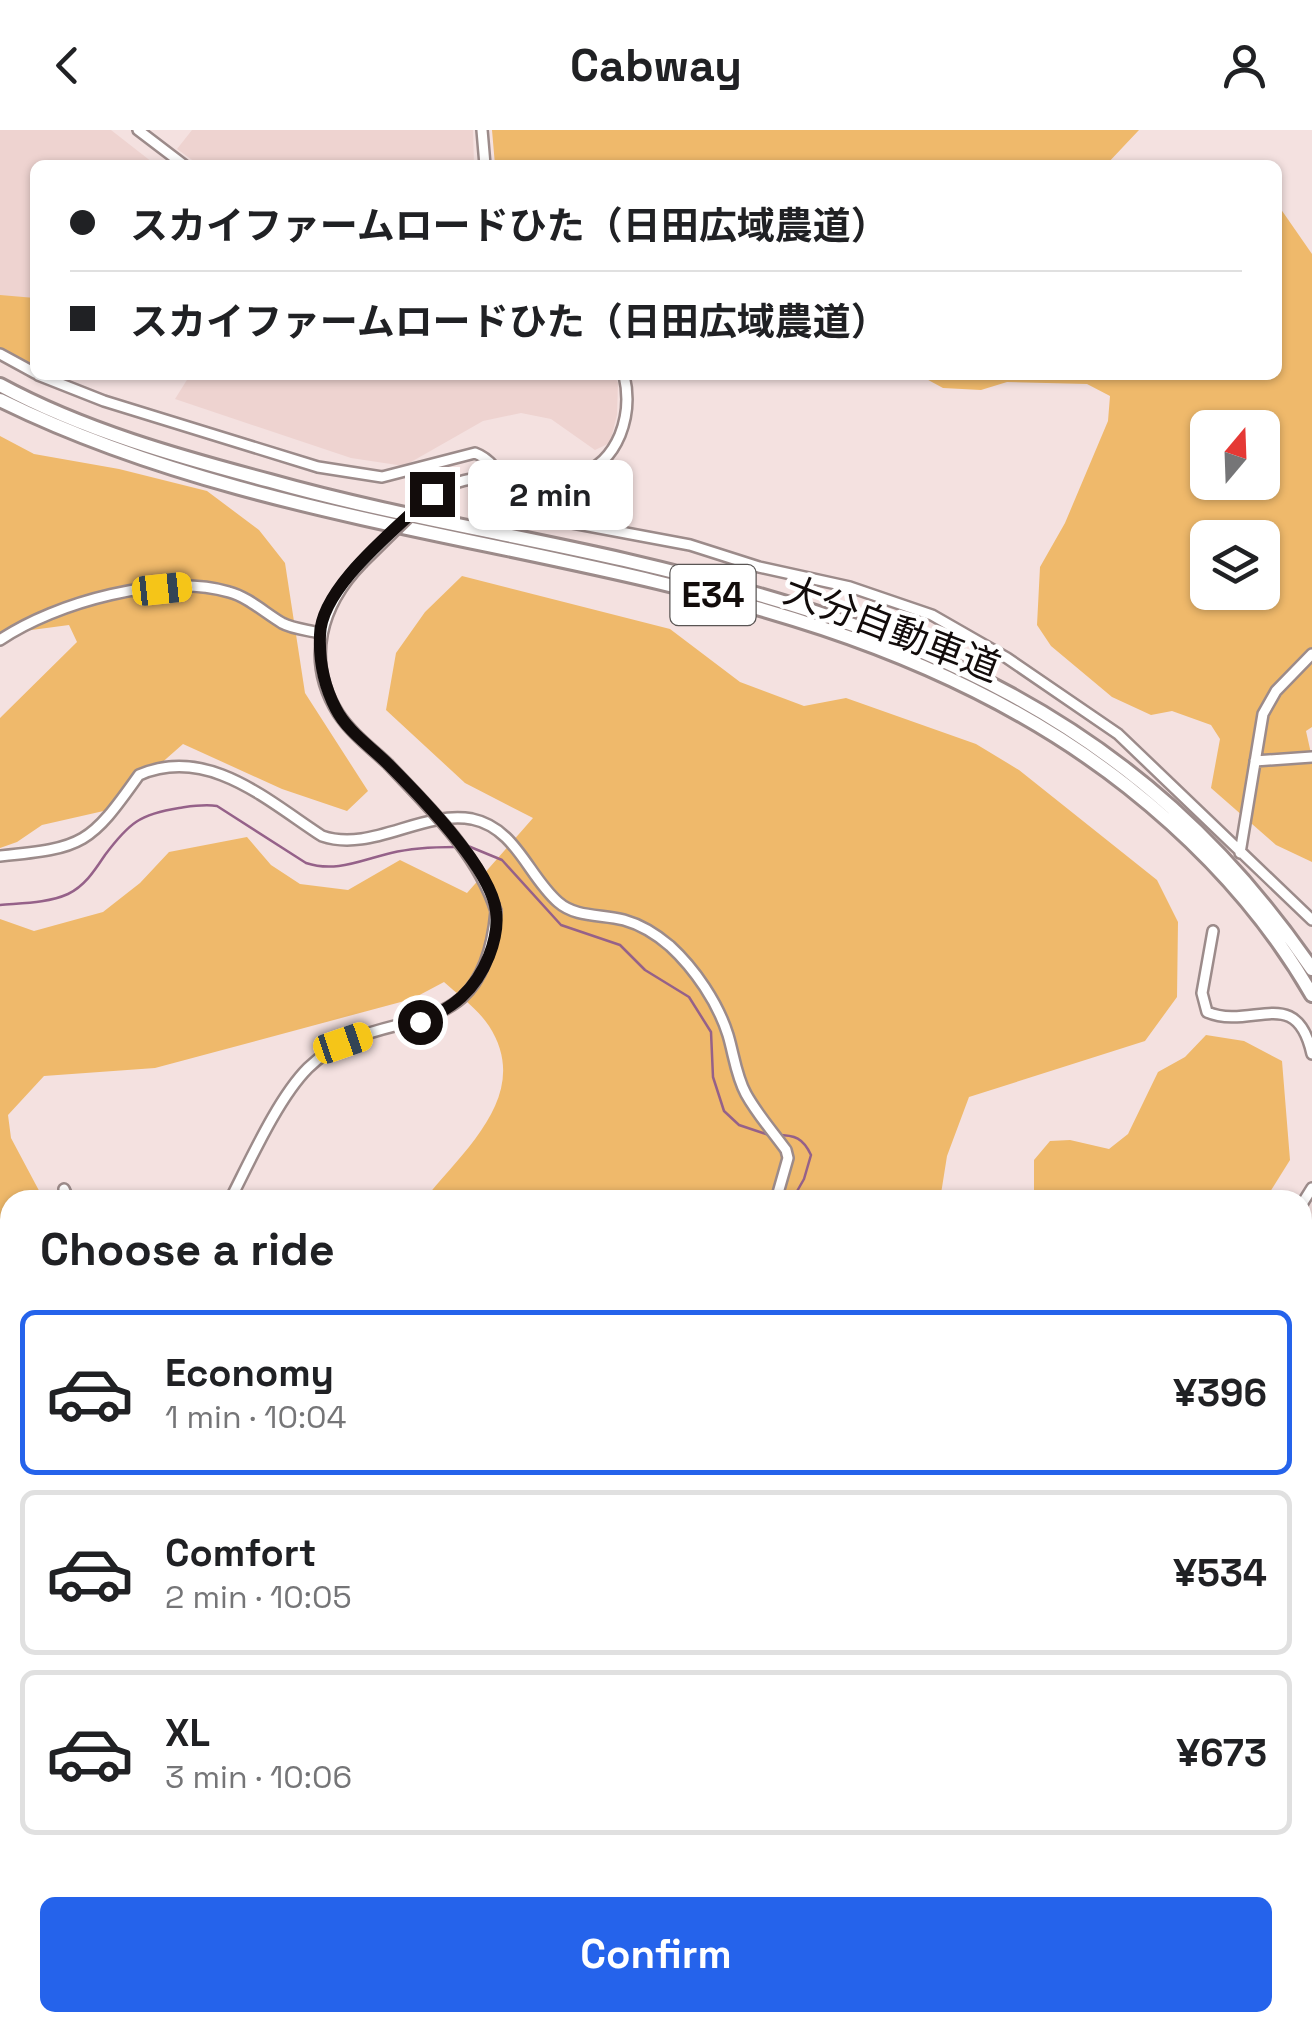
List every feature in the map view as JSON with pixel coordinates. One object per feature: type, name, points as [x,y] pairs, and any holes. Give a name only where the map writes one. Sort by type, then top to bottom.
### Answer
[{"type":"highway","name":"大分自動車道","points":[[0,385],[72,418],[229,470],[406,516],[712,581],[806,608],[948,662],[1062,723],[1168,801],[1250,885],[1312,969]]},
{"type":"highway","name":"大分自動車道","points":[[0,400],[67,430],[241,487],[415,531],[708,594],[802,621],[942,674],[1054,733],[1158,811],[1238,894],[1279,944],[1312,995]]},
{"type":"street","points":[[138,130],[177,160]]},
{"type":"street","points":[[482,130],[484,160]]},
{"type":"street","points":[[0,354],[30,371]]},
{"type":"street","points":[[51,380],[104,402],[318,467],[382,477],[475,453],[490,461],[520,505],[535,516],[690,545],[760,567],[850,588],[932,615],[1007,658],[1118,734],[1312,920]]},
{"type":"street","points":[[235,1190],[272,1121],[307,1069],[343,1043],[420,1022],[452,1007],[474,986],[494,943],[496,911],[486,882],[444,825],[336,710],[319,662],[320,633],[328,608],[345,580],[432,494],[450,484],[502,476],[545,480],[587,472],[603,461],[618,439],[626,416],[625,380]]},
{"type":"street","points":[[0,640],[59,609],[100,596],[186,586],[231,592],[286,625],[320,633]]},
{"type":"street","points":[[1240,853],[1263,714],[1276,691],[1312,654]]},
{"type":"street","points":[[1255,761],[1312,758]]},
{"type":"street","points":[[0,856],[52,851],[86,839],[139,776],[180,768],[204,768],[246,785],[322,836],[335,840],[352,840],[450,818],[475,820],[501,832],[528,861],[546,891],[563,906],[647,928],[688,966],[727,1032],[746,1094],[786,1150],[788,1158],[779,1190]]},
{"type":"street","points":[[1213,931],[1202,993],[1207,1012],[1218,1016],[1275,1013],[1295,1017],[1312,1054]]},
{"type":"shaded area","points":[[0,130],[111,130],[149,160],[30,160],[30,315],[0,313]]},
{"type":"shaded area","points":[[192,130],[473,130],[474,160],[192,160],[177,149]]},
{"type":"shaded area","points":[[492,130],[1139,130],[1111,160],[495,160]]},
{"type":"shaded area","points":[[1282,211],[1312,254],[1312,727],[1306,731],[1312,758],[1312,862],[1276,845],[1211,788],[1220,739],[1211,725],[1172,711],[1151,715],[1112,697],[1051,646],[1037,625],[1040,567],[1065,523],[1108,421],[1110,396],[1087,384],[1007,382],[981,390],[943,388],[928,380],[1282,380]]},
{"type":"shaded area","points":[[0,295],[30,298],[30,365],[0,350]]},
{"type":"shaded area","points":[[187,380],[618,383],[617,415],[610,443],[595,450],[551,419],[521,413],[483,421],[404,466],[351,458],[175,399]]},
{"type":"shaded area","points":[[0,436],[34,454],[119,469],[207,491],[259,530],[285,563],[305,693],[368,791],[347,811],[282,789],[183,744],[108,810],[42,825],[0,848],[0,718],[77,642],[69,625],[24,631],[0,640]]},
{"type":"shaded area","points":[[462,576],[670,629],[740,682],[804,706],[846,698],[976,744],[1019,770],[1157,880],[1178,922],[1177,997],[1145,1041],[969,1097],[947,1156],[942,1190],[432,1190],[488,1120],[503,1075],[500,1051],[489,1026],[444,982],[412,999],[155,1068],[44,1076],[8,1115],[11,1138],[39,1190],[0,1190],[0,919],[34,931],[103,912],[140,883],[169,852],[247,837],[271,865],[300,884],[348,890],[400,860],[467,893],[533,818],[465,783],[386,710],[396,653],[425,612]]},
{"type":"shaded area","points":[[1206,1035],[1244,1041],[1282,1061],[1290,1160],[1271,1190],[1034,1190],[1034,1160],[1050,1141],[1070,1140],[1109,1149],[1128,1134],[1158,1072],[1185,1057]]},
{"type":"waterway","points":[[0,905],[43,901],[74,891],[136,822],[154,813],[193,806],[217,806],[306,863],[317,866],[348,864],[407,850],[455,847]]},
{"type":"waterway","points":[[468,846],[502,860],[561,925],[620,945],[645,970],[689,997],[711,1032],[713,1077],[724,1111],[739,1125],[769,1135]]},
{"type":"waterway","points":[[777,1135],[798,1139],[811,1155],[798,1190]]},
{"type":"route","points":[[420,1022],[452,1007],[474,986],[494,943],[496,911],[486,882],[444,825],[336,710],[319,662],[320,633],[328,608],[345,580],[432,494]]}]
